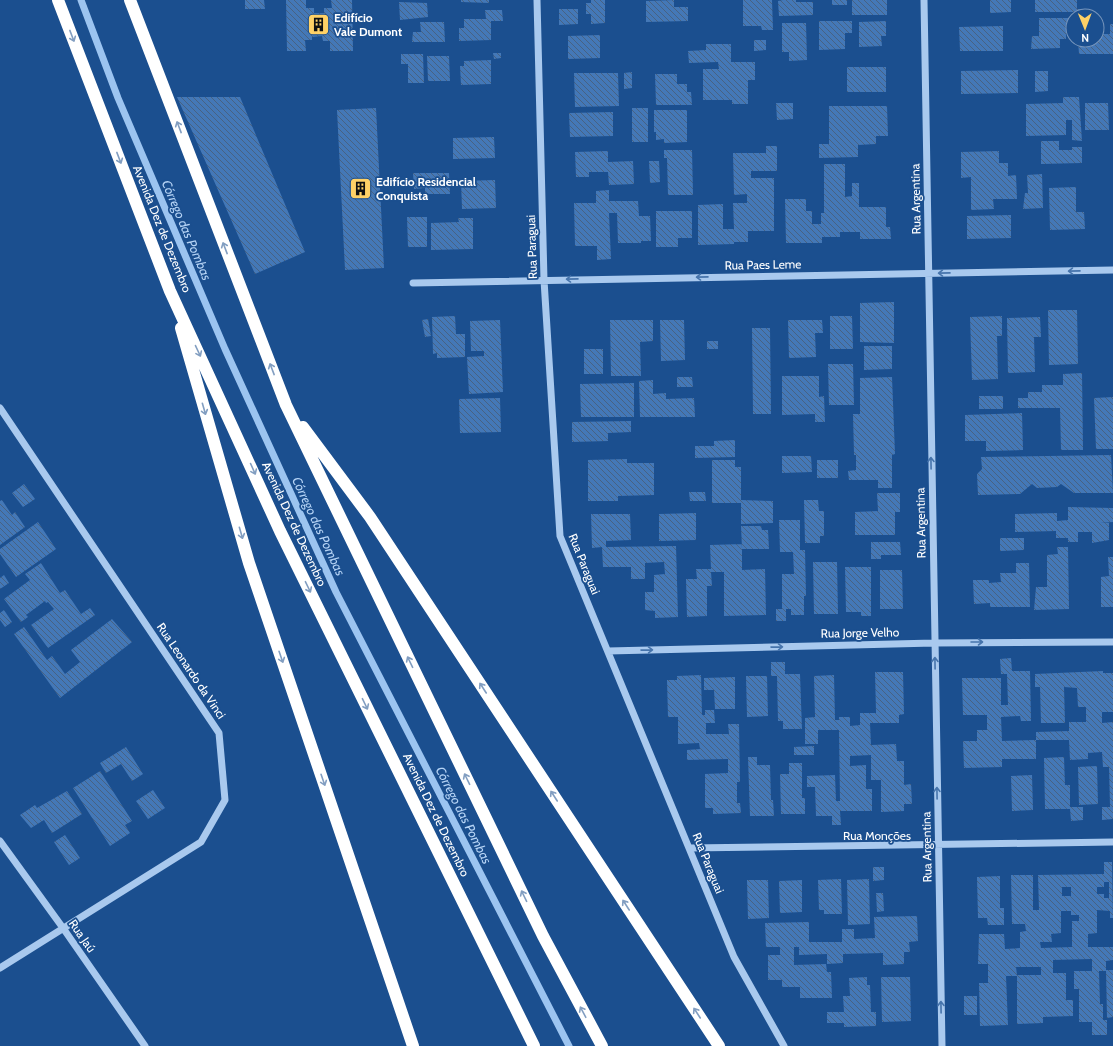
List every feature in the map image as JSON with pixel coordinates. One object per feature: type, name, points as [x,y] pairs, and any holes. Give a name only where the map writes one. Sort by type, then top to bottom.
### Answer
[{"type":"highway","name":"Avenida Dez de Dezembro","points":[[58,0],[170,290],[280,531],[534,1046]]},
{"type":"highway","points":[[130,0],[286,406],[543,936],[602,1046]]},
{"type":"highway","points":[[170,290],[249,564],[413,1046]]},
{"type":"highway","points":[[286,406],[370,517],[719,1046]]},
{"type":"street","name":"Rua Paraguai","points":[[537,0],[544,280],[560,536],[738,966],[784,1046]]},
{"type":"street","name":"Rua Argentina","points":[[924,0],[942,1046]]},
{"type":"street","name":"Rua Paes Leme","points":[[413,283],[1113,270]]},
{"type":"street","name":"Rua Leonardo da Vinci","points":[[0,408],[220,733],[225,800],[200,842],[0,968]]},
{"type":"street","name":"Rua Jorge Velho","points":[[608,651],[934,643],[1113,642]]},
{"type":"street","name":"Rua Jaú","points":[[0,841],[64,928],[145,1046]]},
{"type":"street","name":"Rua Monções","points":[[690,848],[938,846],[1113,842]]},
{"type":"building","points":[[245,0],[264,0],[265,9],[245,9]]},
{"type":"building","name":"Edifício Vale Dumont","points":[[286,0],[306,0],[306,8],[314,8],[314,13],[324,13],[324,8],[332,8],[331,0],[352,0],[353,51],[330,51],[330,41],[323,41],[322,36],[312,37],[312,40],[305,40],[306,51],[287,51]]},
{"type":"building","points":[[461,0],[489,0],[489,3],[461,2]]},
{"type":"building","points":[[591,0],[605,0],[605,23],[591,24],[591,14],[586,14],[586,3],[591,3]]},
{"type":"building","points":[[674,0],[674,7],[688,7],[688,21],[646,22],[646,1]]},
{"type":"building","points":[[743,0],[772,0],[773,30],[762,30],[761,26],[743,26]]},
{"type":"building","points":[[832,0],[847,0],[847,5],[832,5]]},
{"type":"building","points":[[852,0],[887,0],[887,15],[852,15]]},
{"type":"building","points":[[990,0],[1011,0],[1011,12],[990,13]]},
{"type":"building","points":[[1035,0],[1077,0],[1077,8],[1065,8],[1065,12],[1035,12]]},
{"type":"building","points":[[778,1],[813,2],[813,15],[779,16]]},
{"type":"building","points":[[399,2],[427,3],[428,17],[400,20]]},
{"type":"building","points":[[559,9],[578,9],[578,24],[559,25]]},
{"type":"building","points":[[485,10],[502,10],[503,21],[491,21],[491,40],[459,41],[459,28],[464,28],[464,19],[486,19]]},
{"type":"building","points":[[1039,18],[1065,18],[1065,39],[1060,39],[1060,48],[1031,49],[1032,36],[1039,36]]},
{"type":"building","points":[[819,21],[852,21],[852,33],[845,33],[845,49],[819,50]]},
{"type":"building","points":[[886,21],[886,36],[881,36],[882,46],[859,47],[859,22]]},
{"type":"building","points":[[420,22],[444,22],[445,42],[412,42],[413,32],[421,32]]},
{"type":"building","points":[[782,23],[806,23],[807,60],[789,61],[789,52],[782,52]]},
{"type":"building","points":[[1110,24],[1113,24],[1113,54],[1079,54],[1079,48],[1105,48],[1105,34],[1110,34]]},
{"type":"building","points":[[1003,26],[1003,51],[960,51],[959,27]]},
{"type":"building","points":[[600,35],[600,58],[568,59],[568,36]]},
{"type":"building","points":[[754,40],[766,40],[766,50],[754,51]]},
{"type":"building","points":[[706,44],[731,44],[731,62],[755,62],[755,80],[748,80],[748,104],[732,104],[732,100],[703,100],[703,69],[719,69],[718,62],[689,63],[688,51],[706,50]]},
{"type":"building","points":[[493,53],[501,53],[501,58],[494,59]]},
{"type":"building","points":[[401,54],[423,54],[424,83],[408,83],[408,64],[401,64]]},
{"type":"building","points":[[427,56],[449,56],[450,81],[428,81]]},
{"type":"building","points":[[491,60],[491,84],[461,85],[460,66],[464,66],[464,61]]},
{"type":"building","points":[[847,67],[886,67],[886,92],[847,92]]},
{"type":"building","points":[[1018,70],[1018,93],[961,94],[961,71]]},
{"type":"building","points":[[1035,71],[1048,71],[1048,91],[1035,92]]},
{"type":"building","points":[[632,72],[632,88],[624,89],[624,73]]},
{"type":"building","points":[[574,73],[618,73],[619,106],[575,107]]},
{"type":"building","points":[[655,74],[677,74],[677,84],[687,84],[687,92],[691,92],[692,105],[656,105]]},
{"type":"building","points":[[177,97],[240,97],[305,252],[255,274]]},
{"type":"building","points":[[1063,97],[1079,97],[1082,141],[1072,140],[1072,120],[1066,120],[1066,135],[1026,136],[1026,104],[1063,103]]},
{"type":"building","points":[[776,103],[793,103],[793,119],[777,120]]},
{"type":"building","points":[[1085,103],[1108,103],[1109,130],[1085,130]]},
{"type":"building","points":[[829,106],[887,106],[888,136],[876,136],[876,144],[858,145],[858,157],[819,158],[819,144],[829,144]]},
{"type":"building","name":"Edifício Residencial Conquista","points":[[376,108],[384,268],[345,270],[337,110]]},
{"type":"building","points":[[632,108],[648,108],[648,142],[632,142]]},
{"type":"building","points":[[654,110],[687,110],[687,142],[664,143],[664,139],[656,140],[656,132],[654,132]]},
{"type":"building","points":[[613,112],[613,136],[570,137],[569,113]]},
{"type":"building","points":[[494,137],[495,158],[453,159],[453,138]]},
{"type":"building","points":[[1041,141],[1059,141],[1059,150],[1072,150],[1072,147],[1082,147],[1082,163],[1041,164]]},
{"type":"building","points":[[766,146],[777,146],[777,171],[751,171],[751,178],[774,178],[774,231],[748,231],[748,242],[698,245],[698,205],[723,204],[723,229],[734,229],[733,203],[747,203],[747,194],[734,195],[733,153],[766,153]]},
{"type":"building","points":[[664,150],[692,150],[693,195],[668,195],[667,158],[664,158]]},
{"type":"building","points":[[608,151],[608,162],[633,161],[634,184],[609,185],[608,172],[589,172],[589,177],[576,177],[575,152]]},
{"type":"building","points":[[999,151],[999,163],[1008,163],[1008,176],[1016,175],[1017,199],[993,199],[994,209],[971,210],[971,177],[961,178],[961,152]]},
{"type":"building","points":[[649,161],[659,161],[660,182],[650,183]]},
{"type":"building","points":[[824,164],[845,164],[845,197],[852,196],[852,183],[859,183],[859,207],[886,207],[886,227],[890,227],[891,239],[860,239],[860,232],[840,232],[840,237],[822,237],[822,243],[786,243],[785,199],[806,199],[806,211],[812,211],[812,224],[821,224],[821,213],[824,213]]},
{"type":"building","points":[[413,173],[449,173],[450,194],[425,194],[425,188],[414,189]]},
{"type":"building","points":[[1042,174],[1043,208],[1023,209],[1025,193],[1028,193],[1027,175]]},
{"type":"building","points":[[495,180],[496,208],[462,209],[461,181]]},
{"type":"building","points":[[1076,187],[1076,212],[1084,212],[1085,229],[1050,230],[1049,188]]},
{"type":"building","points":[[609,190],[609,201],[638,201],[639,216],[650,216],[651,241],[641,241],[641,243],[618,243],[617,213],[609,213],[611,259],[597,260],[597,246],[575,246],[574,203],[596,203],[596,191]]},
{"type":"building","points":[[656,211],[692,211],[692,238],[678,238],[678,247],[656,247]]},
{"type":"building","points":[[1011,215],[1011,238],[967,239],[967,216]]},
{"type":"building","points":[[407,217],[427,217],[427,247],[408,247]]},
{"type":"building","points":[[458,218],[473,218],[473,249],[431,250],[431,223],[459,222]]},
{"type":"building","points":[[894,302],[894,343],[860,342],[860,303]]},
{"type":"building","points":[[1048,310],[1077,310],[1078,364],[1049,365]]},
{"type":"building","points":[[455,316],[456,334],[465,334],[465,357],[437,358],[437,353],[433,354],[432,317]]},
{"type":"building","points":[[830,316],[852,316],[853,349],[830,349]]},
{"type":"building","points":[[1002,316],[1002,336],[997,336],[998,379],[972,380],[970,317]]},
{"type":"building","points":[[1040,317],[1041,337],[1034,337],[1035,372],[1008,373],[1007,318]]},
{"type":"building","points":[[428,319],[431,336],[425,337],[422,320]]},
{"type":"building","points":[[500,320],[503,392],[469,394],[467,357],[484,356],[484,351],[471,351],[470,321]]},
{"type":"building","points":[[610,320],[653,320],[653,341],[640,342],[641,376],[611,376]]},
{"type":"building","points":[[660,320],[684,320],[685,360],[661,361]]},
{"type":"building","points":[[788,320],[822,320],[823,333],[815,333],[816,357],[789,358]]},
{"type":"building","points":[[752,328],[770,328],[771,414],[753,414]]},
{"type":"building","points":[[707,341],[718,341],[718,349],[707,349]]},
{"type":"building","points":[[864,346],[892,346],[892,369],[864,370]]},
{"type":"building","points":[[584,349],[603,349],[603,374],[584,374]]},
{"type":"building","points":[[828,364],[853,364],[854,405],[829,405]]},
{"type":"building","points":[[1082,373],[1083,450],[1061,450],[1060,408],[1018,408],[1018,398],[1028,398],[1028,392],[1042,392],[1042,385],[1063,385],[1063,374]]},
{"type":"building","points":[[782,376],[819,376],[819,397],[824,396],[825,422],[815,422],[815,414],[782,415]]},
{"type":"building","points":[[677,377],[692,377],[693,387],[677,387]]},
{"type":"building","points":[[892,377],[895,454],[892,455],[892,488],[878,488],[878,480],[849,480],[848,471],[856,470],[853,414],[860,414],[860,378]]},
{"type":"building","points":[[653,380],[653,394],[666,393],[666,399],[694,398],[695,417],[640,417],[639,381]]},
{"type":"building","points":[[634,383],[634,417],[581,417],[580,384]]},
{"type":"building","points":[[979,396],[1003,396],[1003,409],[979,409]]},
{"type":"building","points":[[1113,397],[1113,449],[1096,449],[1094,398]]},
{"type":"building","points":[[500,398],[501,432],[460,433],[459,399]]},
{"type":"building","points":[[1022,413],[1023,450],[986,451],[986,441],[965,441],[965,415]]},
{"type":"building","points":[[631,421],[631,432],[608,433],[608,441],[572,442],[572,422]]},
{"type":"building","points":[[735,440],[735,457],[695,458],[695,446],[714,446],[714,441]]},
{"type":"building","points":[[1111,455],[1113,493],[1074,493],[1061,484],[1057,487],[1037,488],[1032,484],[1020,494],[978,495],[977,474],[982,469],[981,457]]},
{"type":"building","points":[[782,456],[811,456],[812,472],[782,473]]},
{"type":"building","points":[[627,459],[627,463],[654,463],[654,495],[618,496],[618,501],[588,501],[588,460]]},
{"type":"building","points":[[712,460],[735,460],[735,467],[741,467],[741,500],[773,501],[773,523],[741,524],[741,503],[712,503]]},
{"type":"building","points":[[817,460],[838,460],[838,478],[817,478]]},
{"type":"building","points":[[24,484],[35,499],[23,507],[12,493]]},
{"type":"building","points":[[689,492],[705,492],[706,501],[690,501]]},
{"type":"building","points":[[877,493],[900,493],[900,512],[895,512],[895,535],[855,535],[855,512],[878,511]]},
{"type":"building","points":[[2,500],[12,515],[15,512],[25,527],[0,545],[0,501]]},
{"type":"building","points":[[804,500],[818,500],[819,511],[824,511],[824,536],[820,536],[820,543],[805,543]]},
{"type":"building","points":[[1068,507],[1113,508],[1113,522],[1100,523],[1109,523],[1109,540],[1092,543],[1092,532],[1078,532],[1078,542],[1068,542],[1068,538],[1056,538],[1056,531],[1015,532],[1015,514],[1057,513],[1057,521],[1068,520]]},
{"type":"building","points":[[696,513],[696,540],[659,541],[659,514]]},
{"type":"building","points":[[591,514],[630,514],[631,540],[606,541],[606,547],[676,546],[678,617],[655,618],[655,611],[645,610],[645,592],[654,592],[654,575],[665,574],[664,562],[645,563],[645,579],[631,579],[631,567],[603,567],[602,547],[592,548]]},
{"type":"building","points":[[779,520],[800,520],[800,550],[805,550],[806,596],[804,596],[804,615],[791,615],[791,609],[786,609],[786,621],[776,621],[776,609],[782,609],[782,574],[794,574],[793,552],[780,552]]},
{"type":"building","points":[[38,522],[56,549],[16,577],[0,554],[0,549]]},
{"type":"building","points":[[741,526],[761,526],[762,530],[768,530],[769,549],[742,549]]},
{"type":"building","points":[[1000,538],[1024,538],[1024,550],[1000,551]]},
{"type":"building","points":[[871,542],[900,542],[901,555],[881,555],[881,559],[871,559]]},
{"type":"building","points":[[742,544],[742,570],[765,569],[766,615],[724,616],[724,572],[711,572],[712,586],[707,586],[707,616],[687,617],[686,579],[697,579],[696,569],[711,569],[710,545]]},
{"type":"building","points":[[1057,547],[1068,547],[1069,609],[1034,610],[1036,587],[1047,587],[1047,555],[1058,554]]},
{"type":"building","points":[[1108,557],[1113,557],[1113,607],[1101,607],[1101,577],[1109,576]]},
{"type":"building","points":[[813,562],[837,562],[838,614],[814,614]]},
{"type":"building","points":[[41,563],[60,593],[65,590],[81,614],[90,608],[95,615],[48,648],[31,625],[54,609],[48,602],[46,603],[45,601],[26,615],[28,617],[21,622],[4,599],[30,580],[25,574]]},
{"type":"building","points":[[1016,563],[1029,563],[1030,607],[990,607],[990,603],[974,604],[973,580],[989,580],[989,583],[1001,582],[1000,573],[1016,573]]},
{"type":"building","points":[[845,567],[871,567],[871,616],[861,616],[861,612],[846,612]]},
{"type":"building","points":[[880,570],[902,570],[903,609],[880,609]]},
{"type":"building","points":[[4,575],[9,583],[0,589],[0,578]]},
{"type":"building","points":[[4,610],[12,622],[5,627],[0,620],[0,613]]},
{"type":"building","points":[[112,619],[132,642],[60,698],[14,634],[24,627],[47,660],[52,656],[65,674],[80,662],[71,650]]},
{"type":"building","points":[[1011,658],[1012,671],[1030,671],[1031,721],[1021,721],[1020,716],[1001,717],[1002,741],[1036,740],[1036,759],[1002,759],[1002,767],[964,768],[963,741],[977,741],[977,730],[987,730],[987,715],[963,715],[962,678],[1001,678],[1001,705],[1008,705],[1007,674],[1001,674],[1000,659]]},
{"type":"building","points":[[771,662],[785,662],[785,674],[800,674],[802,729],[783,729],[783,721],[778,721],[777,676],[771,676]]},
{"type":"building","points":[[1103,671],[1103,673],[1113,673],[1113,712],[1102,712],[1102,723],[1113,722],[1113,819],[1102,820],[1102,807],[1110,807],[1109,767],[1103,767],[1102,752],[1088,753],[1088,759],[1070,760],[1069,740],[1036,740],[1036,732],[1069,731],[1069,722],[1086,722],[1086,707],[1078,707],[1077,688],[1064,687],[1065,723],[1041,723],[1040,687],[1035,687],[1035,674]]},
{"type":"building","points":[[875,672],[903,672],[904,714],[899,715],[899,723],[870,723],[871,745],[896,744],[897,761],[904,761],[904,785],[911,784],[912,804],[904,804],[904,811],[881,812],[881,780],[871,780],[871,755],[850,756],[850,766],[866,765],[866,789],[872,789],[872,811],[840,811],[841,825],[832,825],[832,816],[816,816],[815,787],[807,787],[807,776],[835,775],[836,801],[840,801],[839,730],[818,730],[818,744],[805,744],[805,718],[815,717],[814,676],[834,675],[835,720],[839,720],[839,717],[850,717],[850,726],[860,725],[860,713],[876,713]]},
{"type":"building","points":[[701,675],[702,715],[705,715],[705,710],[714,710],[715,723],[706,723],[706,734],[729,734],[728,724],[739,724],[740,782],[737,782],[737,803],[740,803],[741,813],[713,814],[713,808],[705,808],[705,774],[728,773],[728,759],[687,760],[687,750],[700,749],[699,743],[678,744],[678,717],[668,717],[667,680],[677,680],[677,676]]},
{"type":"building","points":[[746,676],[767,676],[768,716],[747,717]]},
{"type":"building","points":[[735,677],[735,709],[715,709],[714,690],[704,690],[704,678]]},
{"type":"building","points":[[814,746],[814,755],[794,755],[794,747]]},
{"type":"building","points":[[126,747],[143,774],[132,781],[121,764],[106,773],[100,763]]},
{"type":"building","points":[[748,757],[757,757],[757,765],[770,765],[771,800],[773,800],[774,816],[750,816]]},
{"type":"building","points":[[1064,757],[1065,785],[1070,785],[1070,807],[1083,807],[1083,820],[1071,821],[1070,809],[1045,809],[1044,758]]},
{"type":"building","points":[[789,763],[802,763],[802,798],[805,798],[805,814],[781,814],[780,774],[789,774]]},
{"type":"building","points":[[1097,766],[1098,804],[1079,805],[1078,767]]},
{"type":"building","points":[[100,771],[132,821],[125,825],[130,833],[110,846],[73,788]]},
{"type":"building","points":[[1032,775],[1033,810],[1012,811],[1011,776]]},
{"type":"building","points":[[153,790],[165,808],[148,819],[136,801]]},
{"type":"building","points":[[67,791],[82,814],[52,833],[44,820],[31,828],[20,815],[35,805],[37,808]]},
{"type":"building","points":[[65,835],[80,858],[69,865],[54,842]]},
{"type":"building","points":[[1104,862],[1112,862],[1113,918],[1110,918],[1110,911],[1097,910],[1097,933],[1088,934],[1088,947],[1113,947],[1113,960],[1106,961],[1106,971],[1099,971],[1100,1004],[1103,1004],[1103,1020],[1107,1020],[1107,1035],[1092,1035],[1092,1022],[1079,1022],[1079,989],[1074,989],[1074,971],[1092,971],[1092,959],[1053,960],[1053,973],[1066,973],[1066,1000],[1073,1000],[1073,1016],[1043,1017],[1043,1023],[1017,1024],[1017,976],[1006,976],[1008,1025],[980,1026],[979,983],[988,983],[988,964],[978,964],[979,934],[1004,934],[1005,949],[1020,948],[1020,932],[1026,931],[1025,924],[1012,924],[1011,875],[1033,875],[1033,910],[1039,910],[1038,875],[1104,874]],"holes":[[[1104,882],[1109,882],[1109,898],[1104,898],[1104,894],[1097,894],[1097,887],[1104,887]],[[1062,887],[1071,887],[1071,896],[1062,896]],[[1061,911],[1071,911],[1071,915],[1079,915],[1079,921],[1072,921],[1072,947],[1041,948],[1040,942],[1052,942],[1051,934],[1061,933]],[[1016,967],[1041,967],[1041,975],[1017,975]]]},
{"type":"building","points":[[873,867],[884,867],[884,880],[873,881]]},
{"type":"building","points":[[1000,876],[1000,908],[1004,908],[1004,925],[988,925],[987,918],[978,918],[977,877]]},
{"type":"building","points":[[841,879],[842,914],[824,914],[824,910],[819,910],[818,880]]},
{"type":"building","points":[[869,879],[870,924],[848,925],[847,880]]},
{"type":"building","points":[[747,880],[768,880],[769,918],[748,919]]},
{"type":"building","points":[[802,880],[802,912],[780,913],[779,881]]},
{"type":"building","points":[[876,893],[883,893],[884,911],[877,912]]},
{"type":"building","points":[[917,916],[918,941],[909,942],[910,952],[904,952],[904,964],[883,965],[883,953],[843,954],[843,963],[827,964],[827,954],[799,955],[799,947],[794,947],[794,965],[826,964],[827,972],[831,972],[832,998],[800,998],[800,987],[782,987],[782,980],[768,980],[768,955],[780,955],[780,947],[766,947],[765,923],[809,922],[809,942],[842,942],[842,929],[854,929],[854,939],[875,938],[874,917]]},
{"type":"building","points":[[1106,970],[1113,970],[1113,1017],[1107,1018]]},
{"type":"building","points":[[867,977],[867,985],[870,985],[871,1012],[876,1012],[876,1026],[844,1027],[844,1023],[827,1023],[827,1012],[844,1012],[843,996],[850,996],[849,978]]},
{"type":"building","points":[[881,977],[910,977],[911,1021],[882,1022]]},
{"type":"building","points":[[964,996],[977,996],[977,1015],[964,1015]]},
{"type":"waterway","name":"Córrego das Pombas","points":[[81,0],[118,98],[225,349],[336,592],[569,1046]]},
{"type":"place","name":"Edifício Vale Dumont","points":[[319,25]]},
{"type":"place","name":"Edifício Residencial Conquista","points":[[361,189]]}]
